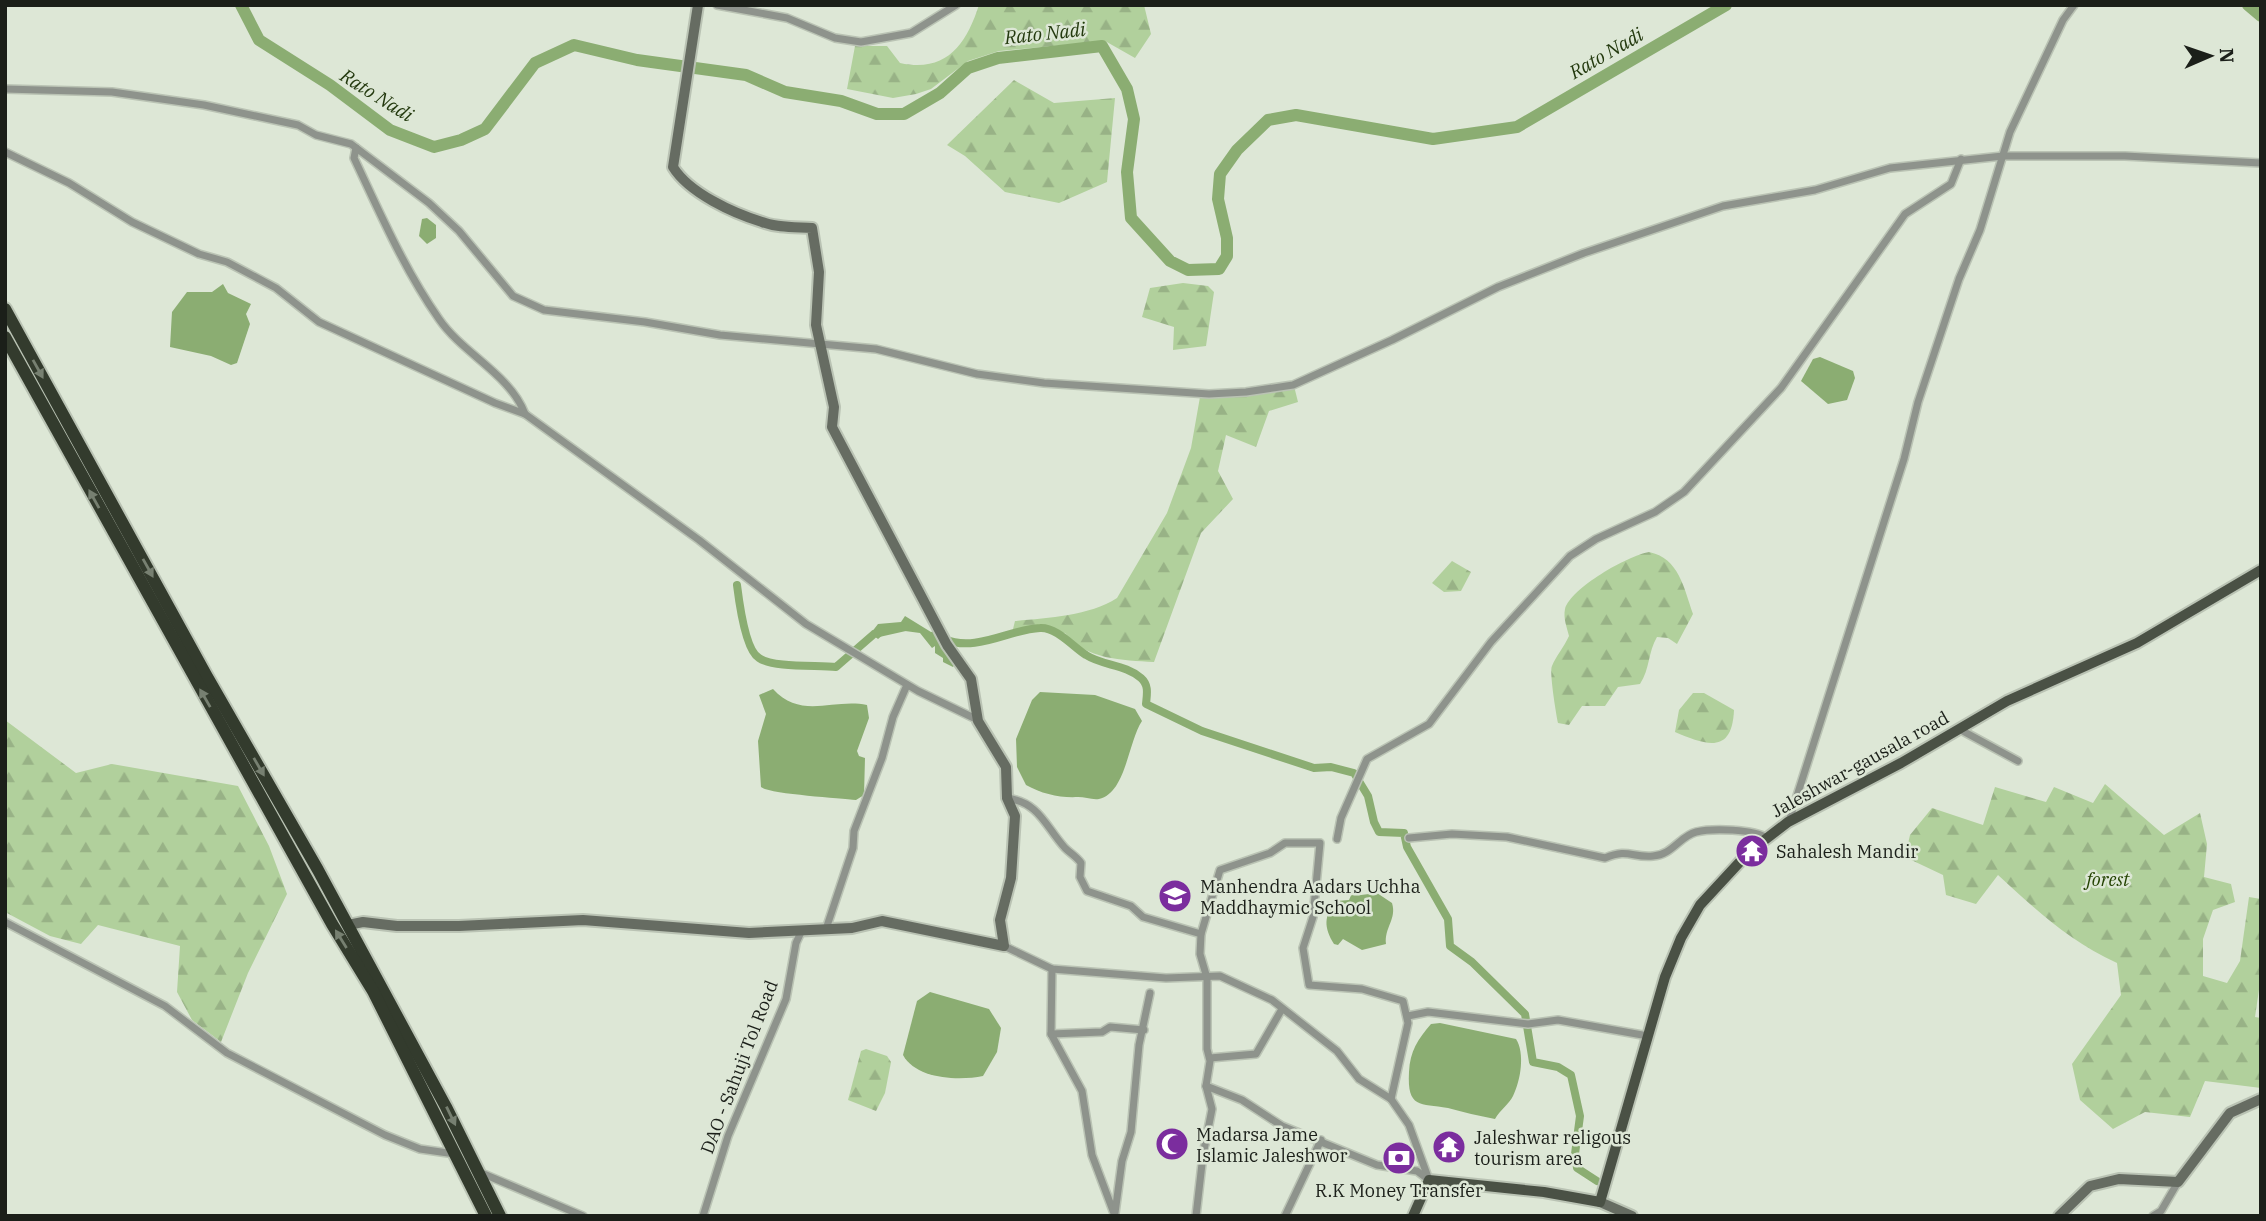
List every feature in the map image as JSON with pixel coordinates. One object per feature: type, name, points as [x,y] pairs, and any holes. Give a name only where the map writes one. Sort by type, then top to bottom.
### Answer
[{"type":"highway","points":[[5,309],[313,873],[332,925],[373,991],[486,1216]]},
{"type":"highway","points":[[5,337],[204,697],[348,925],[478,1172],[489,1184],[500,1216]]},
{"type":"main road","name":"Jaleshwar-gausala road","points":[[1600,1202],[1665,977],[1681,938],[1694,916],[1725,876],[1788,822],[2007,701],[2137,643],[2261,570]]},
{"type":"main road","points":[[1413,1216],[1429,1180],[1544,1192],[1600,1202]]},
{"type":"street","points":[[698,5],[673,167],[681,179],[762,222],[812,228],[819,272],[816,325],[834,407],[832,427],[947,645],[965,668],[976,694],[978,721],[1006,767],[1007,798],[1015,816],[1011,878],[1000,920],[1004,946]]},
{"type":"street","points":[[717,5],[731,10],[786,18],[835,38],[861,42],[911,33],[956,5]]},
{"type":"street","points":[[1788,822],[1904,459],[1917,402],[1959,279],[1980,230],[2010,132],[2029,98],[2054,39],[2074,5]]},
{"type":"street","points":[[5,89],[112,92],[228,109],[298,125],[356,148],[429,203],[459,231],[503,287],[532,306],[557,313],[645,322],[720,335],[876,349],[977,374],[1044,383],[1209,394],[1267,390],[1311,378],[1541,269],[1723,206],[1815,190],[1890,168],[2003,156],[2125,156],[2261,163]]},
{"type":"street","points":[[356,148],[354,158],[399,254],[439,319],[474,357],[511,389],[525,414]]},
{"type":"street","points":[[5,152],[69,183],[132,222],[199,254],[227,262],[276,288],[319,322],[495,403],[525,414],[688,532],[806,624],[907,685],[978,721]]},
{"type":"street","points":[[1337,838],[1341,818],[1367,759],[1429,724],[1491,642],[1570,556],[1596,539],[1656,512],[1684,492],[1781,388],[1905,214],[1947,187],[1961,159]]},
{"type":"street","points":[[826,929],[853,848],[854,831],[882,758],[893,717],[907,685]]},
{"type":"street","points":[[1959,728],[2018,761]]},
{"type":"street","points":[[1007,798],[1022,801],[1043,816],[1066,848],[1081,863],[1080,877],[1087,891],[1131,906],[1143,917],[1201,933]]},
{"type":"street","points":[[1409,838],[1452,834],[1507,837],[1605,858],[1620,851],[1653,856],[1662,854],[1696,832],[1748,831],[1767,838]]},
{"type":"street","points":[[1196,1216],[1212,1109],[1206,1086],[1210,1058],[1207,1049],[1207,978],[1200,954],[1201,933],[1220,870],[1270,853],[1284,843],[1320,843],[1313,917],[1303,948],[1309,985],[1362,989],[1402,1001],[1403,1011],[1408,1016]]},
{"type":"street","points":[[348,925],[363,922],[397,926],[459,926],[583,920],[715,932],[852,928],[882,921],[898,922],[1004,946],[1052,969],[1207,978],[1220,976],[1238,983],[1282,1009],[1337,1051],[1359,1079],[1391,1099],[1409,1125],[1429,1180]]},
{"type":"street","points":[[5,922],[165,1006],[227,1053],[385,1135],[420,1149],[455,1154]]},
{"type":"street","name":"DAO - Sahuji Tol Road","points":[[704,1216],[732,1126],[786,999],[796,943],[802,930]]},
{"type":"street","points":[[1052,969],[1051,1034],[1082,1091],[1092,1155],[1115,1216]]},
{"type":"street","points":[[1115,1216],[1119,1177],[1131,1132],[1139,1045],[1150,993]]},
{"type":"street","points":[[1210,1058],[1255,1054],[1282,1009]]},
{"type":"street","points":[[1408,1016],[1428,1012],[1528,1024],[1558,1020],[1648,1035]]},
{"type":"street","points":[[1391,1099],[1408,1016]]},
{"type":"street","points":[[1051,1034],[1102,1032],[1110,1027],[1122,1026],[1144,1030]]},
{"type":"street","points":[[1206,1086],[1242,1100],[1282,1126],[1377,1165],[1417,1171],[1429,1180]]},
{"type":"street","points":[[2152,1216],[2161,1211],[2178,1182],[2230,1113],[2261,1099]]},
{"type":"street","points":[[1285,1216],[1321,1140]]},
{"type":"street","points":[[466,1177],[478,1172]]},
{"type":"street","points":[[2059,1216],[2090,1186],[2119,1178],[2178,1182]]},
{"type":"street","points":[[474,1196],[489,1184],[583,1216]]},
{"type":"street","points":[[1600,1202],[1632,1216]]},
{"type":"green space","points":[[979,5],[1144,5],[1151,34],[1135,58],[1105,41],[999,51],[968,61],[931,89],[916,94],[893,98],[847,89],[855,46],[887,46],[900,63],[930,64],[942,60],[960,44]]},
{"type":"green space","points":[[1014,80],[1054,103],[1115,98],[1107,182],[1059,203],[1005,192],[965,156],[947,145]]},
{"type":"green space","points":[[1183,283],[1208,286],[1214,292],[1206,346],[1173,350],[1174,327],[1142,317],[1150,288]]},
{"type":"green space","points":[[1294,386],[1298,402],[1269,411],[1256,447],[1226,435],[1218,471],[1233,499],[1201,533],[1154,662],[1094,654],[1083,649],[1065,633],[1013,629],[1015,621],[1081,612],[1117,598],[1167,513],[1191,448],[1200,397],[1247,395]]},
{"type":"green space","points":[[1649,552],[1659,555],[1674,567],[1693,614],[1677,644],[1668,638],[1657,637],[1640,684],[1618,687],[1605,706],[1582,706],[1569,725],[1558,723],[1551,669],[1569,636],[1565,609],[1569,601],[1601,574]]},
{"type":"green space","points":[[1452,561],[1471,572],[1461,591],[1444,592],[1432,583]]},
{"type":"green space","points":[[1693,693],[1704,693],[1734,710],[1732,724],[1723,740],[1707,743],[1675,732],[1679,710]]},
{"type":"green space","points":[[5,720],[76,773],[112,764],[238,786],[269,846],[287,894],[248,973],[221,1042],[192,1020],[177,992],[180,946],[98,925],[81,944],[50,936],[5,912]]},
{"type":"green space","name":"forest","points":[[2105,784],[2164,835],[2200,813],[2207,844],[2204,877],[2231,884],[2235,902],[2213,910],[2203,939],[2203,976],[2227,983],[2240,961],[2249,897],[2261,899],[2261,976],[2255,1017],[2261,1018],[2261,1088],[2205,1081],[2190,1117],[2145,1112],[2113,1129],[2080,1100],[2072,1064],[2121,995],[2117,963],[2069,935],[1998,875],[1976,904],[1946,895],[1943,875],[1905,857],[1910,835],[1932,808],[1983,825],[1995,787],[2046,802],[2054,787],[2093,803]]},
{"type":"green space","points":[[866,1049],[887,1056],[891,1062],[885,1093],[876,1111],[848,1100],[861,1051]]},
{"type":"shaded area","points":[[427,218],[436,225],[436,238],[427,244],[419,236],[422,219]]},
{"type":"shaded area","points":[[223,284],[228,293],[251,304],[246,314],[250,324],[237,363],[231,365],[211,356],[170,347],[172,312],[187,292],[212,292]]},
{"type":"shaded area","points":[[1820,357],[1853,371],[1855,378],[1847,400],[1828,404],[1801,381],[1813,359]]},
{"type":"shaded area","points":[[905,616],[931,632],[938,630],[956,663],[953,667],[943,662],[943,658],[935,653],[935,646],[932,648],[920,633],[890,629],[878,639],[871,633],[878,624],[901,622]]},
{"type":"shaded area","points":[[773,689],[795,704],[806,706],[867,705],[869,718],[857,751],[859,756],[865,758],[864,795],[856,800],[790,794],[761,787],[758,741],[766,714],[759,695]]},
{"type":"shaded area","points":[[1040,692],[1095,695],[1135,709],[1142,721],[1121,777],[1108,795],[1099,799],[1065,797],[1026,785],[1017,767],[1016,739],[1032,700]]},
{"type":"shaded area","points":[[1353,891],[1361,895],[1377,893],[1392,903],[1393,914],[1386,944],[1362,950],[1343,939],[1338,945],[1334,944],[1326,922],[1329,911],[1337,901],[1349,900]]},
{"type":"shaded area","points":[[930,992],[989,1009],[1001,1028],[997,1052],[983,1076],[950,1078],[927,1074],[909,1063],[903,1055],[917,1001]]},
{"type":"shaded area","points":[[1440,1023],[1516,1039],[1521,1067],[1516,1090],[1495,1119],[1423,1104],[1417,1102],[1410,1093],[1413,1052],[1431,1024]]},
{"type":"waterway","name":"Rato Nadi","points":[[241,5],[259,40],[330,85],[390,130],[434,147],[461,140],[485,129],[535,63],[574,45],[637,60],[746,75],[785,92],[841,101],[877,114],[904,114],[940,93],[968,68],[998,58],[1102,46],[1127,89],[1134,119],[1127,172],[1131,218],[1170,261],[1188,270],[1219,269],[1227,256],[1227,238],[1218,199],[1220,174],[1237,150],[1268,120],[1296,115],[1433,139],[1517,127],[1726,5]]},
{"type":"waterway","name":"Rato Nadi","points":[[2248,5],[2261,16]]},
{"type":"waterway","points":[[737,585],[750,645],[754,653],[766,661],[785,665],[836,667],[874,634],[905,627]]},
{"type":"waterway","points":[[944,639],[968,643],[1029,629],[1053,631],[1093,659],[1135,673],[1145,684],[1146,704],[1202,731],[1314,768],[1331,767],[1354,773],[1368,796],[1379,832],[1404,833],[1407,847],[1448,919],[1450,946],[1472,962],[1525,1014],[1533,1062],[1558,1067],[1571,1075],[1580,1116],[1575,1154],[1577,1168],[1597,1181]]},
{"type":"place","name":"Sahalesh Mandir","points":[[1752,851]]},
{"type":"place","name":"Manhendra Aadars Uchha Maddhaymic School","points":[[1175,896]]},
{"type":"place","name":"Madarsa Jame Islamic Jaleshwor","points":[[1172,1144]]},
{"type":"place","name":"Jaleshwar religous tourism area","points":[[1449,1147]]},
{"type":"place","name":"R.K Money Transfer","points":[[1399,1158]]}]
